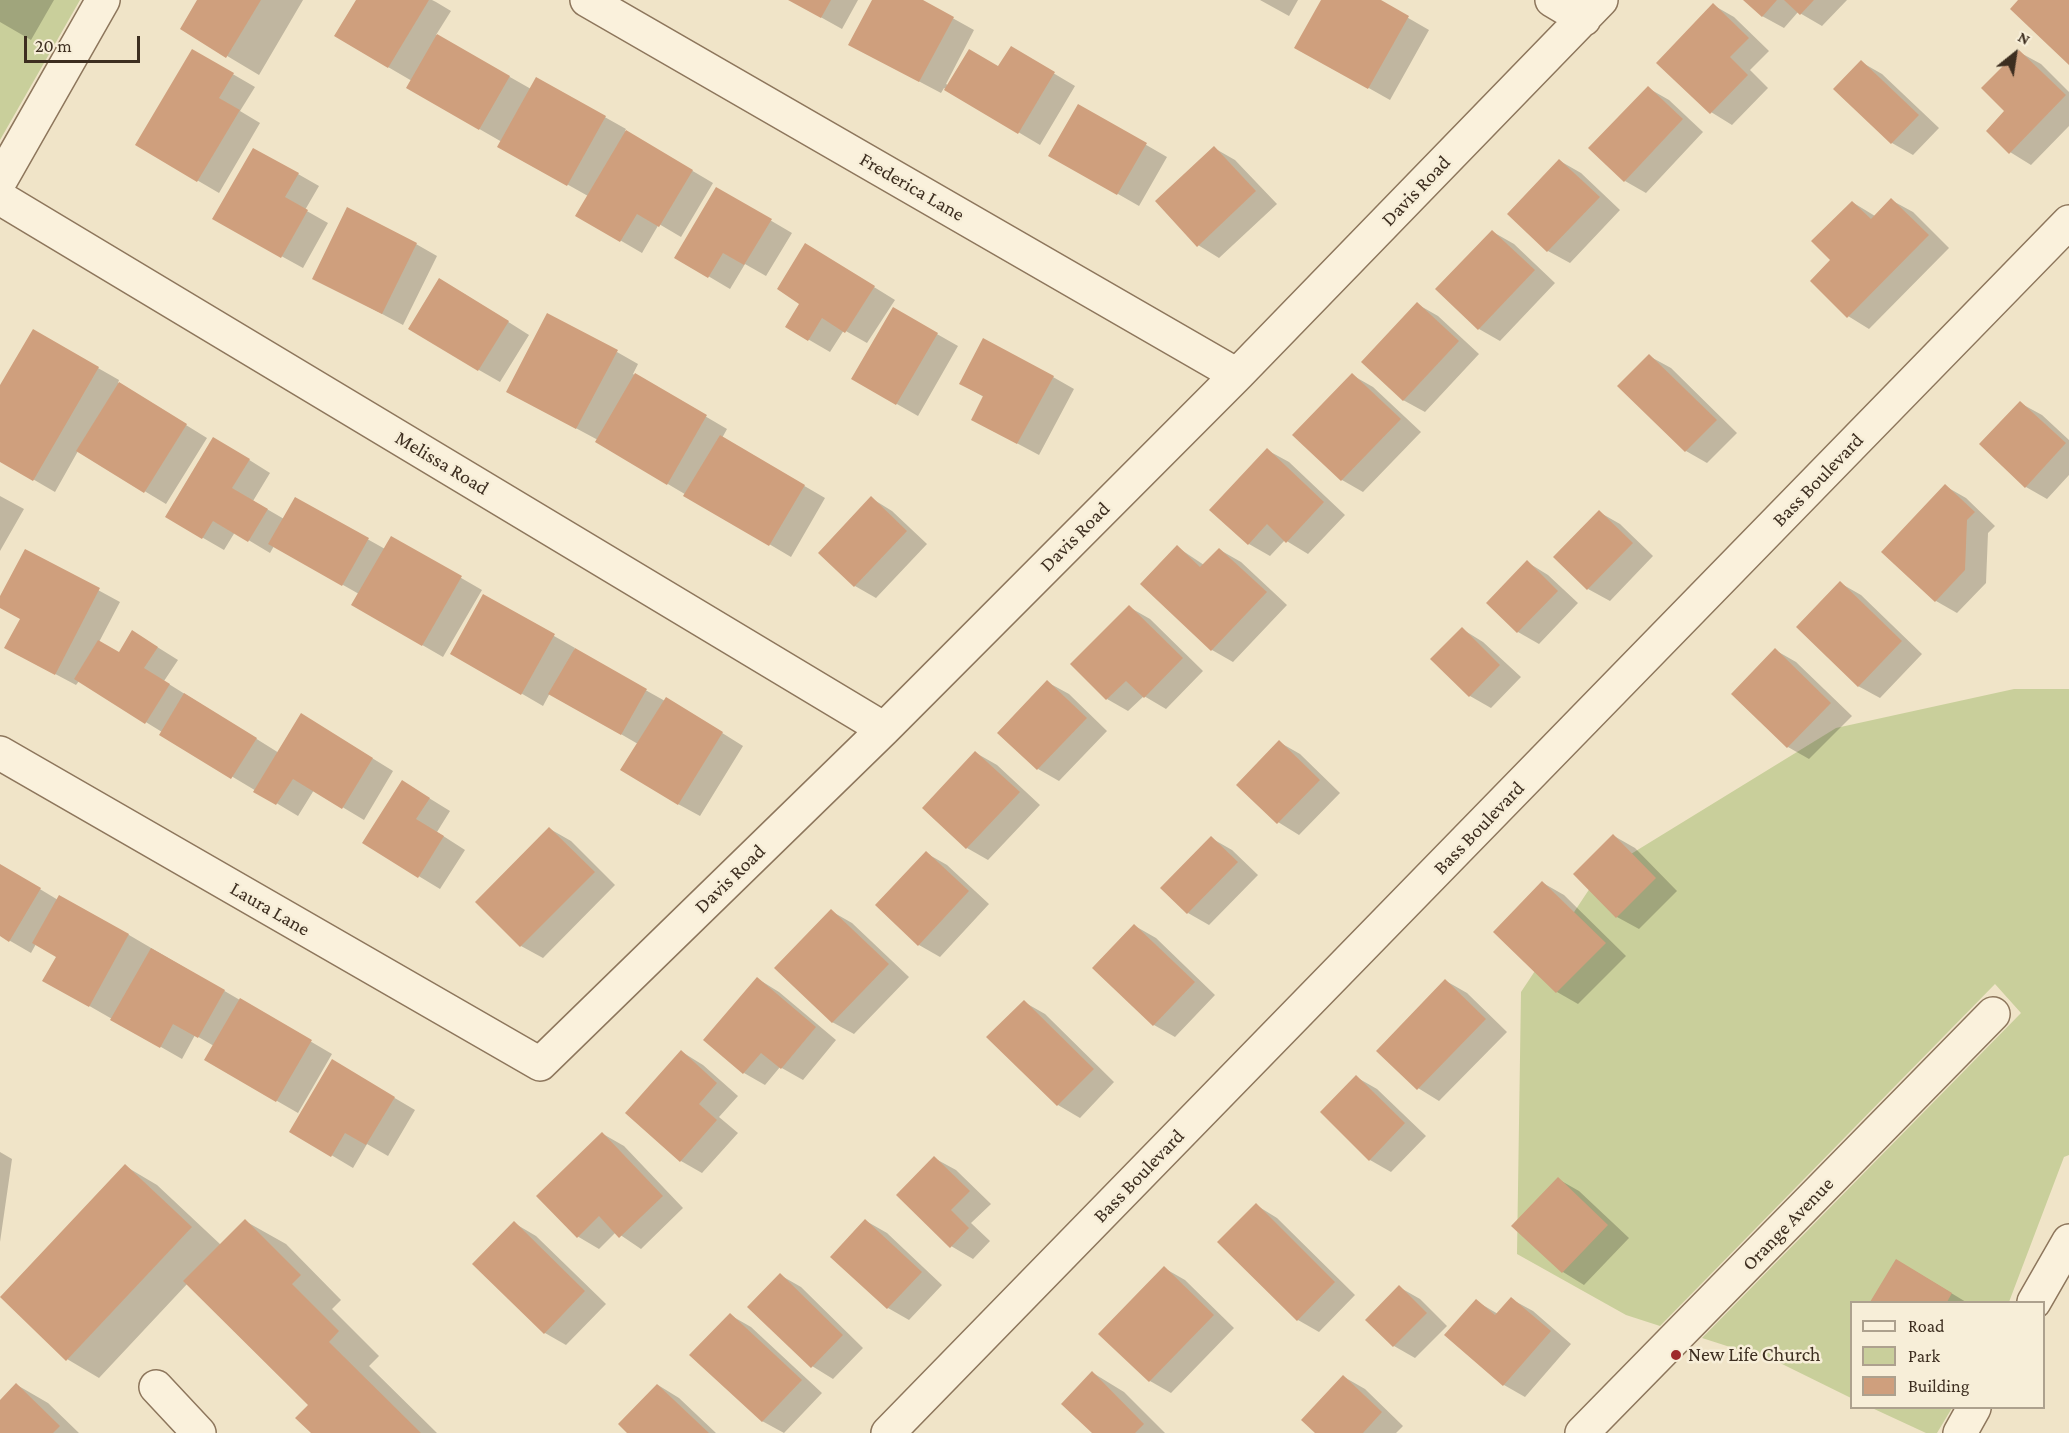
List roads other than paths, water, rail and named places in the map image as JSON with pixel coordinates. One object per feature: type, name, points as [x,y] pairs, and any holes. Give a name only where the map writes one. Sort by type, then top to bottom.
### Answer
[{"type":"street","points":[[0,182],[103,0]]},
{"type":"street","name":"Frederica Lane","points":[[587,0],[1237,375]]},
{"type":"street","points":[[1552,0],[1593,9]]},
{"type":"street","name":"Davis Road","points":[[540,1064],[884,729],[1237,375],[1593,9]]},
{"type":"street","name":"Melissa Road","points":[[0,198],[884,729]]},
{"type":"street","name":"Bass Boulevard","points":[[888,1433],[2069,222]]},
{"type":"street","name":"Laura Lane","points":[[0,753],[540,1064]]},
{"type":"street","name":"Orange Avenue","points":[[1582,1433],[1993,1014]]},
{"type":"street","points":[[2035,1301],[2069,1241]]},
{"type":"street","points":[[156,1387],[199,1433]]},
{"type":"street","points":[[1960,1433],[1973,1409]]},
{"type":"place","name":"New Life Church","points":[[1676,1355]]}]
